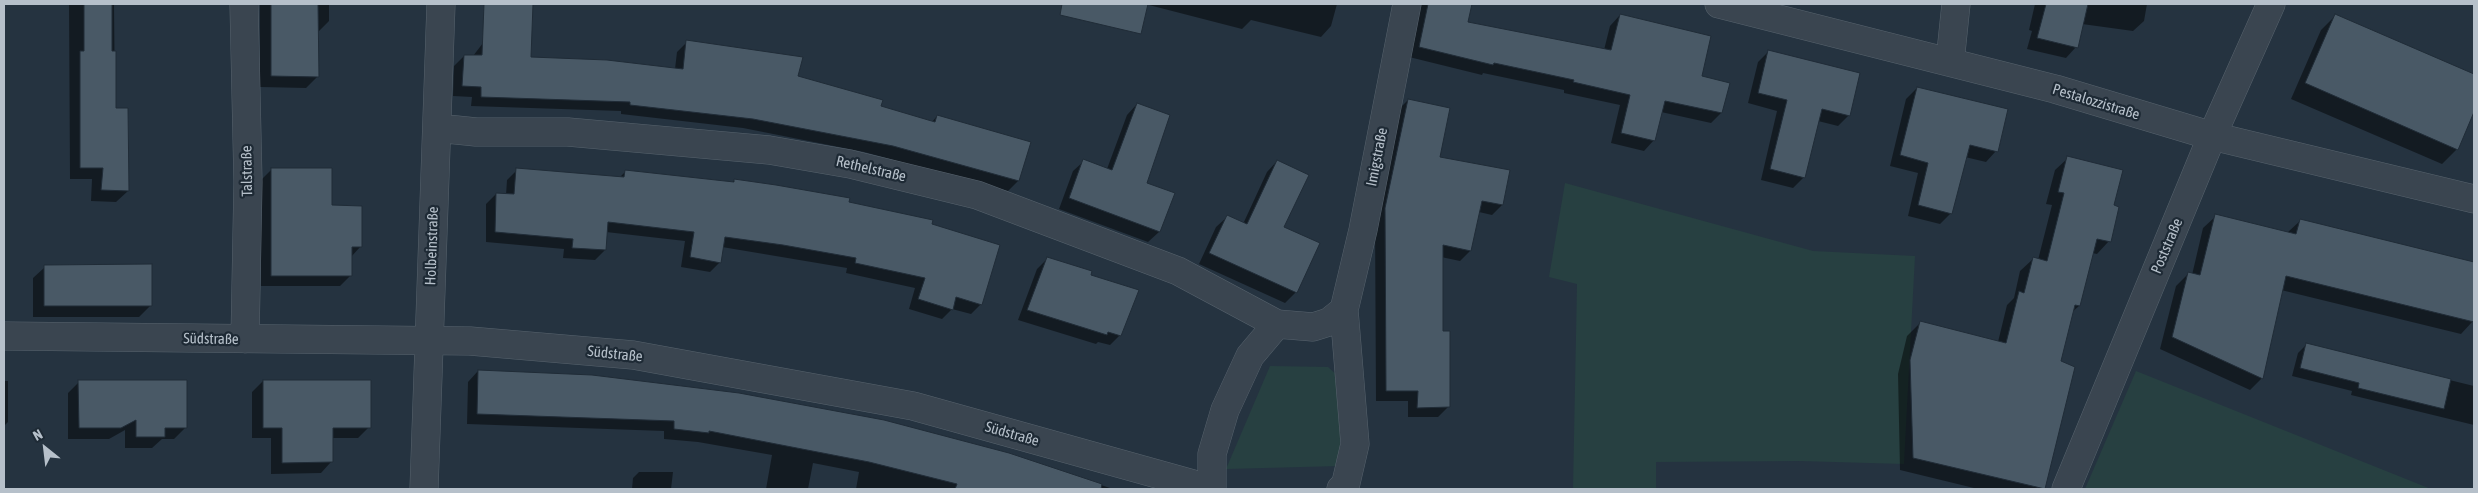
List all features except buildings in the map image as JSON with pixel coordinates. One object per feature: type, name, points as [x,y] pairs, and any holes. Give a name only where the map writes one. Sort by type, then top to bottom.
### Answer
[{"type":"street","name":"Talstraße","points":[[244,4],[248,182],[245,339]]},
{"type":"street","name":"Holbeinstraße","points":[[424,489],[440,4]]},
{"type":"street","name":"Imigstraße","points":[[1341,489],[1345,487],[1355,444],[1344,310],[1363,230],[1407,4]]},
{"type":"street","name":"Pestalozzistraße","points":[[1719,4],[2055,89],[2212,136],[2474,199]]},
{"type":"street","points":[[1950,62],[1956,4]]},
{"type":"street","name":"Poststraße","points":[[2066,489],[2212,136],[2271,4]]},
{"type":"street","name":"Rethelstraße","points":[[437,128],[476,132],[568,132],[768,150],[850,164],[977,195],[1178,271],[1277,324]]},
{"type":"street","points":[[1212,489],[1212,454],[1225,410],[1250,356],[1277,324],[1313,327],[1328,322],[1344,310]]},
{"type":"street","name":"Südstraße","points":[[4,336],[470,341],[633,355],[913,406],[1212,489]]},
{"type":"green space","points":[[1565,183],[1813,251],[1915,256],[1904,464],[1800,461],[1656,462],[1656,489],[1573,489],[1577,284],[1549,277]]},
{"type":"green space","points":[[1270,366],[1328,367],[1340,378],[1340,466],[1226,469]]},
{"type":"green space","points":[[2136,371],[2431,489],[2085,489]]}]
